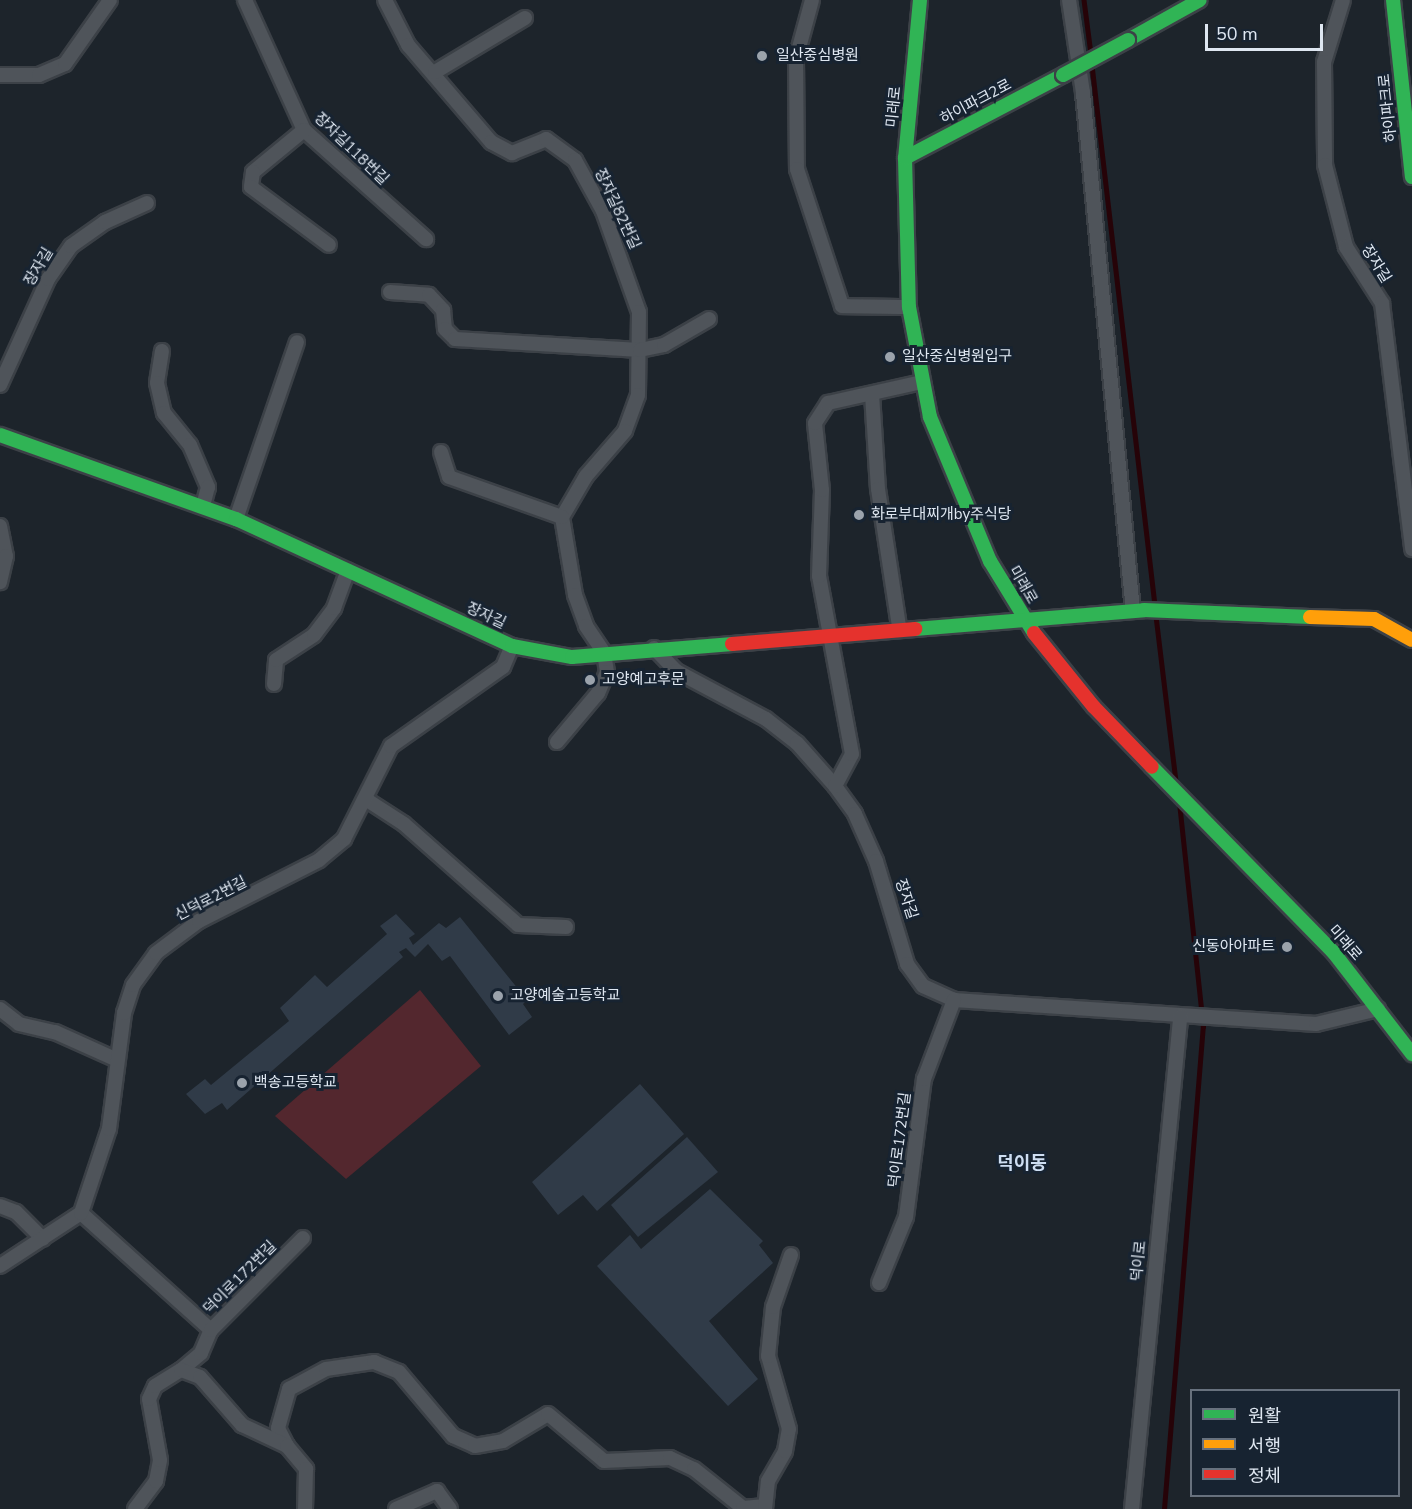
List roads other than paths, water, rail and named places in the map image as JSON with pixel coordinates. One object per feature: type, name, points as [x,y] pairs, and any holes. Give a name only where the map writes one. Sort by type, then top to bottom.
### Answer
[{"type":"street","points":[[0,75],[39,75],[65,64],[110,0]]},
{"type":"street","name":"장자길118번길","points":[[245,0],[304,129],[426,239]]},
{"type":"street","name":"장자길82번길","points":[[385,0],[408,45],[435,72],[491,142],[512,153],[546,139],[575,160],[630,277],[639,312],[638,395],[625,431],[586,476],[562,517]]},
{"type":"street","points":[[812,0],[796,59],[797,169],[842,306],[909,307]]},
{"type":"street","name":"미래로","points":[[920,0],[905,158],[909,307],[922,382],[962,498],[1024,620],[1163,783],[1334,953],[1412,1054]]},
{"type":"street","points":[[1069,0],[1083,93],[1139,610]]},
{"type":"street","name":"하이파크2로","points":[[905,158],[1200,0]]},
{"type":"street","name":"장자길","points":[[1344,0],[1324,62],[1325,165],[1346,247],[1382,303],[1412,549]]},
{"type":"street","name":"하이파크로","points":[[1393,0],[1412,177]]},
{"type":"street","points":[[435,72],[525,18]]},
{"type":"street","points":[[304,129],[253,172],[251,187],[329,245]]},
{"type":"street","name":"장자길","points":[[0,385],[48,279],[71,246],[105,222],[147,203]]},
{"type":"street","points":[[390,292],[429,295],[443,310],[445,329],[455,339],[640,350],[664,345],[709,319]]},
{"type":"street","points":[[236,519],[297,342]]},
{"type":"street","points":[[162,351],[157,383],[164,414],[190,445],[208,487],[203,506]]},
{"type":"street","points":[[835,786],[852,754],[826,633],[815,423],[828,403],[922,382]]},
{"type":"street","points":[[872,394],[878,489],[899,627]]},
{"type":"street","name":"장자길","points":[[0,435],[236,519],[512,646],[572,657],[604,652],[826,633],[1139,610],[1374,620],[1412,640]]},
{"type":"street","points":[[441,452],[449,477],[562,517],[575,596],[586,626],[604,652],[607,672],[598,693],[557,742]]},
{"type":"street","points":[[0,526],[6,556],[0,582]]},
{"type":"street","points":[[274,684],[276,660],[314,635],[334,608],[348,570]]},
{"type":"street","name":"신덕로2번길","points":[[81,1213],[109,1129],[117,1060],[133,985],[156,953],[199,921],[319,860],[344,839],[367,800],[376,771],[391,746],[502,667],[512,646]]},
{"type":"street","name":"장자길","points":[[654,648],[676,671],[766,719],[835,786],[855,814],[876,861],[907,964],[923,986],[954,1000],[1316,1024],[1378,1009]]},
{"type":"street","points":[[367,800],[404,824],[518,925],[566,927]]},
{"type":"street","name":"덕이로172번길","points":[[879,1283],[906,1217],[924,1079],[954,1000]]},
{"type":"street","points":[[0,1009],[20,1024],[55,1032],[117,1060]]},
{"type":"street","name":"덕이로","points":[[1132,1509],[1186,1015]]},
{"type":"street","points":[[0,1206],[16,1212],[43,1239]]},
{"type":"street","points":[[0,1266],[81,1213],[211,1330]]},
{"type":"street","name":"덕이로172번길","points":[[135,1509],[156,1481],[160,1460],[149,1399],[155,1386],[181,1370],[201,1353],[211,1330],[303,1238]]},
{"type":"street","points":[[305,1509],[306,1469],[287,1446],[278,1428],[289,1389],[326,1369],[374,1362],[399,1372],[453,1436],[475,1446],[503,1442],[548,1414],[604,1461],[669,1458],[694,1469],[743,1508],[765,1508],[768,1481],[785,1451],[789,1429],[768,1356],[773,1307],[791,1255]]},
{"type":"street","points":[[181,1370],[200,1377],[242,1425],[287,1446]]},
{"type":"street","points":[[396,1509],[437,1491],[450,1509]]},
{"type":"waterway","points":[[1084,0],[1091,54]]},
{"type":"waterway","points":[[1092,65],[1155,605]]},
{"type":"waterway","points":[[1156,616],[1176,781]]},
{"type":"waterway","points":[[1164,1509],[1203,1027],[1179,804]]},
{"type":"place","name":"일산중심병원","points":[[762,56]]},
{"type":"place","name":"일산중심병원입구","points":[[890,357]]},
{"type":"place","name":"화로부대찌개by주식당","points":[[859,515]]},
{"type":"place","name":"고양예고후문","points":[[590,680]]},
{"type":"place","name":"신동아아파트","points":[[1287,947]]},
{"type":"place","name":"고양예술고등학교","points":[[498,996]]},
{"type":"place","name":"백송고등학교","points":[[242,1083]]},
{"type":"district","name":"덕이동","points":[[1022,1163]]}]
